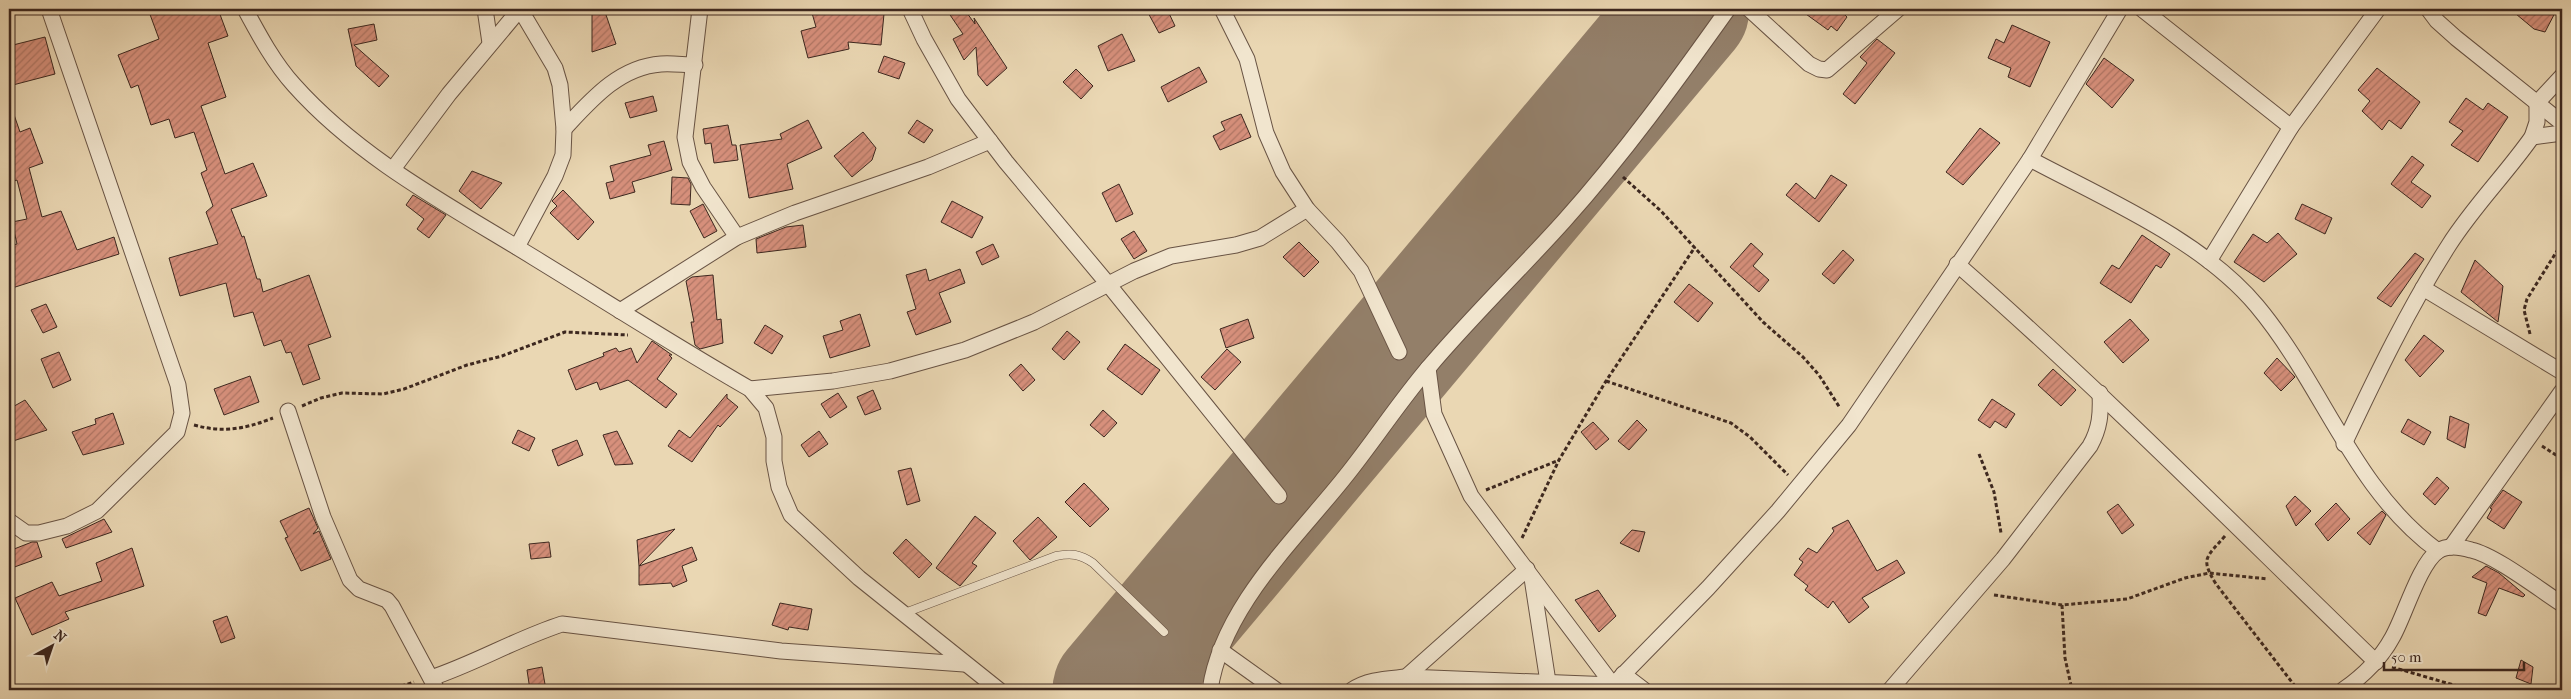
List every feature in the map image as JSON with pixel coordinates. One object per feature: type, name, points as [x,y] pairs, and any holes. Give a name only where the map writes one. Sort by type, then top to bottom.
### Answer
[{"type":"street","points":[[9,521],[26,533],[39,533],[67,526],[97,511],[166,445],[177,432],[182,421],[178,385],[49,9]]},
{"type":"street","points":[[245,9],[261,40],[292,84],[319,111],[393,169],[620,311],[750,389],[766,408],[774,437],[774,461],[779,487],[791,515],[846,567],[964,664],[999,690]]},
{"type":"street","points":[[485,9],[490,43]]},
{"type":"street","points":[[393,169],[490,43],[520,9],[555,68],[563,103],[564,129],[563,155],[555,176],[517,247]]},
{"type":"street","points":[[700,9],[696,65],[686,137],[690,162],[703,187],[737,237]]},
{"type":"street","points":[[910,9],[924,39],[958,100],[1279,496]]},
{"type":"street","points":[[1222,9],[1247,58],[1270,141],[1283,172],[1307,209],[1338,242],[1361,271],[1399,352]]},
{"type":"street","points":[[1210,690],[1220,650],[1234,622],[1266,572],[1344,478],[1428,368],[1489,299],[1564,222],[1611,167],[1652,117],[1728,9]]},
{"type":"street","points":[[1749,9],[1809,64],[1818,69],[1827,70],[1898,9]]},
{"type":"street","points":[[1618,683],[1708,588],[1798,487],[1849,425],[2030,159],[2120,9]]},
{"type":"street","points":[[2142,9],[2292,127]]},
{"type":"street","points":[[2209,261],[2292,127],[2378,9]]},
{"type":"street","points":[[2428,9],[2437,21],[2456,38],[2562,123]]},
{"type":"street","points":[[564,129],[606,86],[632,72],[660,64],[696,65]]},
{"type":"street","points":[[2344,444],[2388,350],[2449,244],[2532,137],[2537,122],[2537,102],[2562,76]]},
{"type":"street","points":[[2532,137],[2562,133]]},
{"type":"street","points":[[620,311],[737,237],[795,213],[928,167],[990,141]]},
{"type":"street","points":[[2030,159],[2136,216],[2209,261],[2256,304],[2284,340],[2344,444],[2390,507],[2418,537],[2444,549],[2472,550],[2489,557],[2562,604]]},
{"type":"street","points":[[750,389],[833,381],[890,372],[965,350],[1034,322],[1108,284],[1171,256],[1236,245],[1260,238],[1307,209]]},
{"type":"street","points":[[1957,264],[2100,394],[2376,662]]},
{"type":"street","points":[[2423,288],[2562,372]]},
{"type":"street","points":[[1428,368],[1434,414],[1472,496],[1514,554],[1618,683]]},
{"type":"street","points":[[2343,690],[2376,662],[2392,638],[2426,566],[2444,549],[2529,438],[2562,390]]},
{"type":"street","points":[[1890,690],[2003,559],[2090,446],[2098,431],[2102,416],[2100,394]]},
{"type":"street","points":[[288,411],[324,517],[350,580],[368,593],[387,600],[392,606],[434,684],[528,635],[562,624],[781,652],[964,664]]},
{"type":"street","points":[[1406,677],[1529,573]]},
{"type":"street","points":[[1529,573],[1548,682]]},
{"type":"street","points":[[1220,650],[1276,690]]},
{"type":"street","points":[[1352,690],[1359,685],[1379,680],[1406,677],[1618,683],[1644,690]]},
{"type":"lane","points":[[902,614],[1056,556],[1070,554],[1082,556],[1093,562],[1164,632]]},
{"type":"path","points":[[1611,167],[1661,211],[1736,295],[1804,357],[1819,375],[1849,425]]},
{"type":"path","points":[[2536,358],[2524,310],[2526,299],[2562,243]]},
{"type":"path","points":[[1514,554],[1559,460],[1606,381],[1695,247]]},
{"type":"path","points":[[182,421],[215,430],[232,431],[253,426],[322,398],[342,394],[383,394],[404,389],[467,365],[502,356],[565,332],[629,335]]},
{"type":"path","points":[[1606,381],[1731,423],[1750,437],[1798,487]]},
{"type":"path","points":[[2529,438],[2562,459]]},
{"type":"path","points":[[1979,454],[1994,492],[2000,522],[2003,559]]},
{"type":"path","points":[[1472,496],[1559,460]]},
{"type":"path","points":[[2235,524],[2206,559],[2206,566],[2298,690]]},
{"type":"path","points":[[1976,591],[2029,602],[2062,605],[2127,599],[2185,578],[2210,573],[2293,582]]},
{"type":"path","points":[[2062,605],[2065,658],[2072,690]]},
{"type":"path","points":[[2376,662],[2458,686],[2486,690]]},
{"type":"path","points":[[389,690],[434,684]]},
{"type":"building","points":[[148,9],[218,9],[228,36],[208,43],[226,97],[201,106],[225,174],[253,163],[267,196],[231,209],[242,237],[244,236],[257,279],[260,279],[263,292],[309,275],[331,337],[308,345],[320,379],[303,385],[291,352],[286,353],[281,340],[264,346],[253,312],[234,317],[226,283],[180,296],[169,258],[218,244],[206,212],[213,206],[201,173],[207,170],[194,132],[175,138],[169,119],[151,125],[138,85],[131,88],[118,55],[159,39]]},
{"type":"building","points":[[592,9],[604,9],[616,44],[592,52]]},
{"type":"building","points":[[831,9],[884,14],[881,45],[848,42],[849,49],[808,58],[801,31],[816,27],[812,13]]},
{"type":"building","points":[[946,9],[964,9],[975,24],[974,18],[1007,68],[987,86],[978,75],[976,47],[964,60],[953,39],[963,34]]},
{"type":"building","points":[[1146,9],[1167,9],[1175,26],[1159,33]]},
{"type":"building","points":[[1799,9],[1849,9],[1845,15],[1847,17],[1837,31],[1831,26],[1828,30]]},
{"type":"building","points":[[2510,9],[2557,9],[2545,32],[2534,29]]},
{"type":"building","points":[[374,24],[377,40],[354,45],[389,76],[379,87],[356,66],[348,29]]},
{"type":"building","points":[[2012,25],[2050,42],[2030,87],[2008,77],[2011,68],[1988,58],[1996,39],[2004,43]]},
{"type":"building","points":[[1122,34],[1135,61],[1108,71],[1098,46]]},
{"type":"building","points":[[45,37],[55,74],[9,86],[9,46]]},
{"type":"building","points":[[1877,39],[1895,53],[1855,104],[1843,94],[1867,63],[1860,57]]},
{"type":"building","points":[[884,56],[905,63],[899,79],[878,72]]},
{"type":"building","points":[[2104,58],[2134,80],[2112,108],[2086,84]]},
{"type":"building","points":[[1199,67],[1207,82],[1168,102],[1161,87]]},
{"type":"building","points":[[2377,68],[2420,102],[2401,129],[2389,120],[2382,130],[2362,111],[2370,101],[2358,90]]},
{"type":"building","points":[[1076,69],[1093,86],[1081,99],[1063,82]]},
{"type":"building","points":[[653,96],[657,111],[630,118],[625,103]]},
{"type":"building","points":[[2466,98],[2483,110],[2488,103],[2508,117],[2478,162],[2451,145],[2463,131],[2449,122]]},
{"type":"building","points":[[11,106],[20,132],[30,128],[43,163],[29,168],[42,217],[61,211],[77,250],[114,237],[119,254],[9,289],[9,246],[17,244],[12,222],[27,219],[17,180],[9,183],[9,107]]},
{"type":"building","points":[[1241,114],[1251,137],[1220,150],[1213,136],[1225,130],[1221,122]]},
{"type":"building","points":[[808,120],[822,148],[787,164],[793,189],[749,198],[740,145],[782,139],[780,134]]},
{"type":"building","points":[[917,120],[933,130],[924,143],[908,133]]},
{"type":"building","points":[[728,125],[732,145],[736,145],[738,160],[714,163],[711,143],[705,144],[703,129]]},
{"type":"building","points":[[1980,128],[2000,143],[1963,185],[1946,172]]},
{"type":"building","points":[[863,132],[876,148],[872,160],[852,177],[834,156]]},
{"type":"building","points":[[664,141],[672,170],[632,182],[635,192],[610,199],[606,183],[614,181],[610,166],[651,155],[648,145]]},
{"type":"building","points":[[2412,156],[2424,165],[2411,182],[2431,196],[2422,208],[2391,184]]},
{"type":"building","points":[[472,171],[502,183],[481,209],[459,191]]},
{"type":"building","points":[[1831,175],[1847,185],[1819,222],[1786,195],[1796,183],[1815,199]]},
{"type":"building","points":[[672,177],[688,178],[691,184],[690,205],[671,204]]},
{"type":"building","points":[[1119,184],[1133,214],[1116,222],[1102,193]]},
{"type":"building","points":[[563,190],[594,222],[578,240],[550,213],[557,206],[552,201]]},
{"type":"building","points":[[413,195],[446,215],[429,238],[417,229],[424,219],[406,205]]},
{"type":"building","points":[[952,201],[983,217],[972,238],[941,222]]},
{"type":"building","points":[[703,204],[717,231],[704,238],[690,211]]},
{"type":"building","points":[[2302,204],[2332,218],[2325,234],[2295,219]]},
{"type":"building","points":[[803,225],[806,247],[757,253],[756,239],[786,227]]},
{"type":"building","points":[[1134,231],[1147,251],[1134,259],[1121,239]]},
{"type":"building","points":[[2278,233],[2297,254],[2264,282],[2234,262],[2253,234],[2267,243]]},
{"type":"building","points":[[2142,235],[2170,254],[2161,268],[2156,265],[2131,303],[2100,283],[2112,265],[2119,269]]},
{"type":"building","points":[[1299,242],[1319,262],[1304,277],[1283,257]]},
{"type":"building","points":[[1751,243],[1763,254],[1753,266],[1769,280],[1759,292],[1730,267]]},
{"type":"building","points":[[993,244],[999,257],[982,265],[976,252]]},
{"type":"building","points":[[1843,250],[1854,260],[1834,284],[1822,274]]},
{"type":"building","points":[[2415,253],[2424,259],[2391,307],[2377,298]]},
{"type":"building","points":[[2475,260],[2503,286],[2498,322],[2461,292]]},
{"type":"building","points":[[926,269],[929,281],[960,269],[965,283],[939,293],[951,322],[916,335],[907,312],[916,309],[906,275]]},
{"type":"building","points":[[713,275],[717,320],[721,319],[723,343],[700,349],[695,345],[691,322],[694,322],[686,281],[692,277]]},
{"type":"building","points":[[1689,284],[1713,303],[1698,322],[1674,302]]},
{"type":"building","points":[[46,304],[57,327],[43,333],[31,310]]},
{"type":"building","points":[[860,314],[870,346],[830,358],[823,336],[843,330],[840,321]]},
{"type":"building","points":[[1248,319],[1254,338],[1226,348],[1220,329]]},
{"type":"building","points":[[2130,319],[2149,340],[2123,363],[2104,342]]},
{"type":"building","points":[[765,325],[783,336],[772,354],[754,343]]},
{"type":"building","points":[[1067,331],[1080,342],[1064,360],[1052,349]]},
{"type":"building","points":[[2424,335],[2444,351],[2420,377],[2405,360]]},
{"type":"building","points":[[652,341],[672,355],[669,355],[672,358],[657,379],[677,394],[666,408],[628,380],[600,390],[597,382],[576,390],[568,370],[604,356],[603,353],[616,348],[619,352],[631,348],[637,363]]},
{"type":"building","points":[[1125,344],[1160,370],[1142,395],[1107,369]]},
{"type":"building","points":[[1227,349],[1241,362],[1215,390],[1201,377]]},
{"type":"building","points":[[59,352],[71,380],[53,388],[41,359]]},
{"type":"building","points":[[2277,358],[2295,377],[2281,391],[2264,373]]},
{"type":"building","points":[[1021,364],[1035,380],[1023,391],[1009,375]]},
{"type":"building","points":[[2053,369],[2076,390],[2061,406],[2038,385]]},
{"type":"building","points":[[250,376],[259,402],[224,415],[214,389]]},
{"type":"building","points":[[873,390],[881,409],[865,415],[857,397]]},
{"type":"building","points":[[838,393],[847,407],[830,418],[821,404]]},
{"type":"building","points":[[727,394],[727,398],[738,407],[720,427],[718,425],[692,462],[668,446],[679,430],[690,438]]},
{"type":"building","points":[[1992,399],[2015,414],[2006,428],[1995,421],[1990,428],[1978,420]]},
{"type":"building","points":[[25,400],[47,430],[10,442],[9,409]]},
{"type":"building","points":[[1103,410],[1117,423],[1104,437],[1090,425]]},
{"type":"building","points":[[113,413],[124,444],[83,455],[72,432],[96,424],[95,419]]},
{"type":"building","points":[[2450,416],[2469,424],[2465,448],[2447,439]]},
{"type":"building","points":[[2408,419],[2431,432],[2424,445],[2401,432]]},
{"type":"building","points":[[1637,420],[1647,430],[1629,450],[1618,441]]},
{"type":"building","points":[[1593,422],[1609,439],[1596,450],[1581,432]]},
{"type":"building","points":[[518,430],[535,438],[529,451],[512,443]]},
{"type":"building","points":[[617,431],[633,464],[615,465],[603,435]]},
{"type":"building","points":[[819,431],[828,444],[809,457],[801,445]]},
{"type":"building","points":[[577,440],[583,455],[558,466],[552,450]]},
{"type":"building","points":[[911,468],[920,501],[907,505],[898,471]]},
{"type":"building","points":[[2437,477],[2449,488],[2435,505],[2423,494]]},
{"type":"building","points":[[1084,483],[1109,509],[1090,527],[1065,502]]},
{"type":"building","points":[[2503,490],[2522,502],[2504,529],[2487,518],[2492,509],[2490,508]]},
{"type":"building","points":[[2295,496],[2311,511],[2296,526],[2286,506]]},
{"type":"building","points":[[2336,503],[2350,519],[2328,541],[2315,524]]},
{"type":"building","points":[[2118,504],[2134,525],[2122,534],[2107,512]]},
{"type":"building","points":[[309,508],[318,528],[313,534],[319,531],[331,559],[301,571],[285,538],[288,537],[280,521]]},
{"type":"building","points":[[2382,511],[2386,515],[2370,545],[2357,533]]},
{"type":"building","points":[[975,516],[996,533],[972,563],[977,566],[960,586],[936,568]]},
{"type":"building","points":[[1038,517],[1057,537],[1030,560],[1013,541]]},
{"type":"building","points":[[104,519],[112,532],[66,548],[62,539]]},
{"type":"building","points":[[1848,520],[1877,571],[1897,560],[1905,573],[1862,598],[1869,607],[1849,623],[1833,601],[1828,608],[1805,590],[1808,586],[1794,575],[1803,562],[1799,559],[1808,548],[1817,553],[1834,531],[1832,528]]},
{"type":"building","points":[[675,529],[639,566],[637,540]]},
{"type":"building","points":[[1632,530],[1645,532],[1639,552],[1620,543]]},
{"type":"building","points":[[906,539],[932,564],[919,578],[893,553]]},
{"type":"building","points":[[32,542],[37,542],[42,557],[9,569],[9,551]]},
{"type":"building","points":[[549,542],[551,557],[531,559],[529,544]]},
{"type":"building","points":[[692,547],[697,560],[682,566],[687,581],[673,587],[671,583],[639,585],[639,566]]},
{"type":"building","points":[[132,548],[144,586],[65,612],[69,619],[32,635],[15,598],[52,582],[59,596],[102,581],[96,563]]},
{"type":"building","points":[[2486,566],[2499,573],[2525,595],[2523,597],[2499,588],[2486,616],[2478,613],[2487,583],[2472,577]]},
{"type":"building","points":[[1598,590],[1616,616],[1599,632],[1575,600]]},
{"type":"building","points":[[780,603],[812,609],[808,630],[789,627],[788,630],[772,625]]},
{"type":"building","points":[[227,616],[235,638],[221,643],[213,621]]},
{"type":"building","points":[[2521,660],[2533,667],[2531,684],[2516,678]]},
{"type":"building","points":[[542,667],[546,690],[530,690],[527,670]]},
{"type":"runway","points":[[1115,690],[1687,9]]}]
